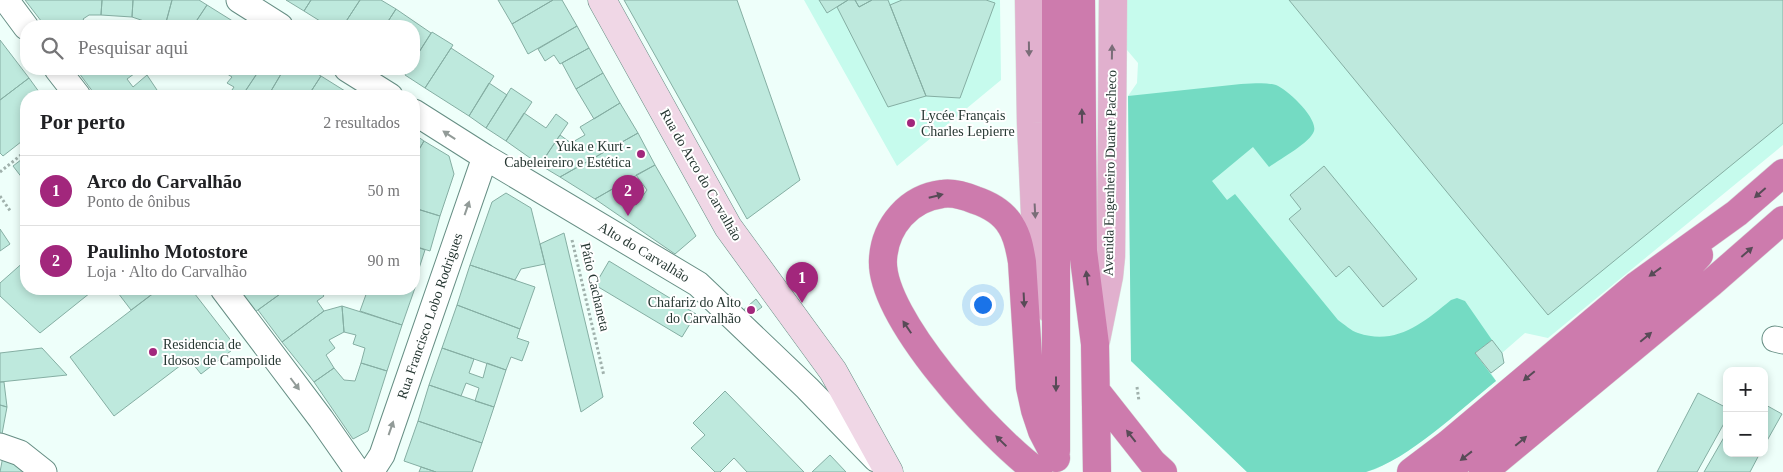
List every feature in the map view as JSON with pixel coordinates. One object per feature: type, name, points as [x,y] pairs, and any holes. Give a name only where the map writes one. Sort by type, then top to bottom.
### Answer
[{"type":"highway","points":[[1050,467],[1056,335],[1056,0]]},
{"type":"highway","name":"Avenida Engenheiro Duarte Pacheco","points":[[1081,0],[1083,251],[1095,344],[1096,472]]},
{"type":"highway","points":[[1411,472],[1448,444],[1637,285],[1737,213],[1783,173]]},
{"type":"highway","points":[[943,194],[960,195],[988,204],[1002,214],[1012,227],[1018,242],[1022,262],[1030,387],[1050,467],[1026,463],[984,424],[935,367],[903,322],[891,298],[882,260],[891,228],[901,214],[915,203],[943,194]]},
{"type":"highway","points":[[1445,472],[1654,304],[1737,213]]},
{"type":"highway","points":[[1483,472],[1711,283],[1783,220]]},
{"type":"highway","points":[[1096,391],[1152,462],[1163,472]]},
{"type":"main road","points":[[1029,0],[1030,105],[1035,214],[1040,265],[1056,335]]},
{"type":"main road","name":"Avenida Engenheiro Duarte Pacheco","points":[[1095,344],[1109,276],[1111,256],[1112,0]]},
{"type":"street","points":[[6,0],[21,20]]},
{"type":"street","points":[[239,0],[271,20]]},
{"type":"street","name":"Rua do Arco do Carvalhão","points":[[602,0],[728,227],[833,371],[889,472]]},
{"type":"street","points":[[62,75],[74,90]]},
{"type":"street","points":[[357,75],[380,90]]},
{"type":"street","name":"Alto do Carvalhão","points":[[420,116],[485,158],[698,284],[807,388],[889,472]]},
{"type":"street","name":"Rua Francisco Lobo Rodrigues","points":[[371,472],[382,455],[485,158]]},
{"type":"street","points":[[228,295],[321,419],[358,472]]},
{"type":"street","points":[[0,446],[20,453],[44,472]]},
{"type":"path","points":[[0,172],[20,157]]},
{"type":"path","points":[[0,196],[11,212]]},
{"type":"path","name":"Pátio Cachaneta","points":[[564,204],[604,376]]},
{"type":"shaded area","name":"Lycée Français Charles Lepierre","points":[[804,0],[1000,0],[1001,80],[897,166]]},
{"type":"shaded area","points":[[1126,0],[1783,0],[1783,145],[1548,338],[1525,333],[1502,353],[1504,363],[1491,373],[1496,381],[1402,455],[1376,469],[1366,472],[1247,472],[1131,361],[1128,96],[1137,83],[1138,63],[1127,50]]},
{"type":"green space","points":[[1241,84],[1267,84],[1276,85],[1281,88],[1307,112],[1314,125],[1314,131],[1301,146],[1269,167],[1253,147],[1212,181],[1227,200],[1235,194],[1338,320],[1358,333],[1385,337],[1408,330],[1430,317],[1451,300],[1457,298],[1465,301],[1492,340],[1475,353],[1496,381],[1451,419],[1399,457],[1366,472],[1247,472],[1131,361],[1128,96]]},
{"type":"building","points":[[25,0],[102,0],[101,15],[89,15],[84,20],[40,20]]},
{"type":"building","points":[[102,0],[133,0],[132,17],[101,15]]},
{"type":"building","points":[[133,0],[172,0],[167,20],[141,20],[132,17]]},
{"type":"building","points":[[172,0],[199,0],[207,5],[197,20],[167,20]]},
{"type":"building","points":[[286,0],[311,0],[304,11]]},
{"type":"building","points":[[311,0],[360,0],[347,20],[318,20],[304,11]]},
{"type":"building","points":[[360,0],[381,0],[396,9],[389,20],[347,20]]},
{"type":"building","points":[[498,0],[553,0],[512,24]]},
{"type":"building","points":[[553,0],[562,0],[577,26],[528,54],[512,24]]},
{"type":"building","points":[[624,0],[737,0],[800,180],[747,219]]},
{"type":"building","points":[[819,0],[848,0],[827,13]]},
{"type":"building","points":[[848,0],[855,0],[859,7],[872,0],[888,0],[926,96],[888,107],[837,7]]},
{"type":"building","points":[[855,0],[872,0],[859,7]]},
{"type":"building","points":[[902,0],[986,0],[995,3],[960,98],[926,96],[890,5]]},
{"type":"building","points":[[1289,0],[1783,0],[1783,123],[1548,315]]},
{"type":"building","points":[[207,5],[231,20],[197,20]]},
{"type":"building","points":[[396,9],[412,20],[389,20]]},
{"type":"building","points":[[420,25],[431,33],[420,50]]},
{"type":"building","points":[[577,26],[589,48],[560,64],[554,55],[545,61],[538,49]]},
{"type":"building","points":[[432,32],[453,45],[425,88],[405,75],[420,75],[420,51]]},
{"type":"building","points":[[0,40],[20,66],[20,75],[27,75],[29,78],[0,100]]},
{"type":"building","points":[[451,48],[494,76],[469,116],[425,88]]},
{"type":"building","points":[[589,48],[603,73],[576,89],[562,63]]},
{"type":"building","points":[[603,73],[620,103],[594,119],[576,89]]},
{"type":"building","points":[[80,75],[132,75],[127,79],[133,87],[147,75],[157,90],[92,90]]},
{"type":"building","points":[[229,75],[256,75],[246,90],[232,90],[234,87],[227,83],[232,77]]},
{"type":"building","points":[[256,75],[280,75],[272,90],[246,90]]},
{"type":"building","points":[[280,75],[321,76],[312,90],[272,90]]},
{"type":"building","points":[[321,76],[343,90],[312,90]]},
{"type":"building","points":[[29,78],[38,90],[20,90],[20,143],[3,156],[0,153],[0,100]]},
{"type":"building","points":[[489,83],[507,95],[486,128],[469,116]]},
{"type":"building","points":[[511,88],[532,102],[506,141],[486,128]]},
{"type":"building","points":[[620,103],[638,133],[560,177],[540,165],[560,135],[571,143],[585,135],[580,127]]},
{"type":"building","points":[[524,113],[546,128],[556,114],[568,123],[540,165],[506,141]]},
{"type":"building","points":[[638,133],[655,165],[595,199],[560,177]]},
{"type":"building","points":[[420,138],[424,141],[420,148]]},
{"type":"building","points":[[424,141],[449,156],[454,174],[440,216],[420,210],[420,148]]},
{"type":"building","points":[[20,161],[20,175],[13,166]]},
{"type":"building","points":[[655,165],[696,236],[675,254],[595,199],[614,188],[636,205],[647,190],[636,175]]},
{"type":"building","points":[[1324,166],[1417,279],[1383,307],[1349,266],[1336,277],[1289,219],[1301,209],[1290,195]]},
{"type":"building","points":[[506,193],[531,208],[545,264],[521,269],[515,280],[470,265],[492,202]]},
{"type":"building","points":[[420,210],[440,216],[430,251],[420,248]]},
{"type":"building","points":[[0,229],[10,244],[0,251]]},
{"type":"building","points":[[564,233],[603,397],[581,412],[540,244]]},
{"type":"building","points":[[420,248],[425,250],[420,265]]},
{"type":"building","points":[[609,261],[696,314],[682,337],[595,285]]},
{"type":"building","points":[[20,265],[20,295],[88,295],[40,333],[0,296],[0,283]]},
{"type":"building","points":[[470,265],[535,287],[520,329],[457,305]]},
{"type":"building","points":[[120,295],[151,295],[131,310]]},
{"type":"building","name":"Residencia de Idosos de Campolide","points":[[151,295],[196,295],[236,347],[201,374],[189,359],[114,416],[70,357]]},
{"type":"building","points":[[243,295],[279,295],[255,312]]},
{"type":"building","points":[[279,295],[324,296],[317,301],[324,311],[282,342],[258,310]]},
{"type":"building","points":[[366,295],[412,295],[402,325],[360,311]]},
{"type":"building","name":"Chafariz do Alto do Carvalhão","points":[[756,299],[762,307],[745,320],[740,313]]},
{"type":"building","points":[[457,305],[520,329],[517,338],[529,342],[522,361],[511,357],[506,370],[442,348]]},
{"type":"building","points":[[342,306],[402,325],[387,371],[361,363],[365,348],[353,344],[356,335],[344,332]]},
{"type":"building","points":[[342,306],[344,332],[329,340],[335,348],[326,355],[334,368],[314,382],[282,342],[324,311]]},
{"type":"building","points":[[1492,340],[1502,353],[1504,363],[1491,373],[1475,353]]},
{"type":"building","points":[[42,348],[67,375],[0,382],[0,353]]},
{"type":"building","points":[[442,348],[474,359],[469,373],[483,378],[487,363],[506,370],[494,407],[475,401],[479,388],[466,383],[461,396],[429,385]]},
{"type":"building","points":[[361,363],[387,371],[368,431],[353,439],[314,382],[334,368],[344,380],[355,381]]},
{"type":"building","points":[[0,382],[4,382],[7,407],[0,405]]},
{"type":"building","points":[[429,385],[494,407],[482,443],[418,421]]},
{"type":"building","points":[[725,391],[804,472],[747,472],[734,458],[720,472],[715,472],[691,448],[705,435],[693,423]]},
{"type":"building","points":[[1698,393],[1723,406],[1723,425],[1697,472],[1657,472]]},
{"type":"building","points":[[0,405],[7,407],[2,434],[0,434]]},
{"type":"building","points":[[1768,406],[1782,414],[1768,439]]},
{"type":"building","points":[[418,421],[482,443],[472,472],[436,472],[404,461]]},
{"type":"building","points":[[1723,439],[1723,457],[1758,457],[1750,472],[1704,472]]},
{"type":"building","points":[[830,455],[846,472],[812,472]]},
{"type":"building","points":[[3,456],[27,472],[0,472]]},
{"type":"building","points":[[421,467],[436,472],[419,472]]},
{"type":"place","name":"Lycée Français Charles Lepierre","points":[[911,123]]},
{"type":"place","name":"Yuka e Kurt - Cabeleireiro e Estética","points":[[641,154]]},
{"type":"place","name":"Paulinho Motostore","points":[[628,216]]},
{"type":"place","name":"Arco do Carvalhão","points":[[802,303]]},
{"type":"place","name":"Chafariz do Alto do Carvalhão","points":[[751,310]]},
{"type":"place","name":"Residencia de Idosos de Campolide","points":[[153,352]]}]
